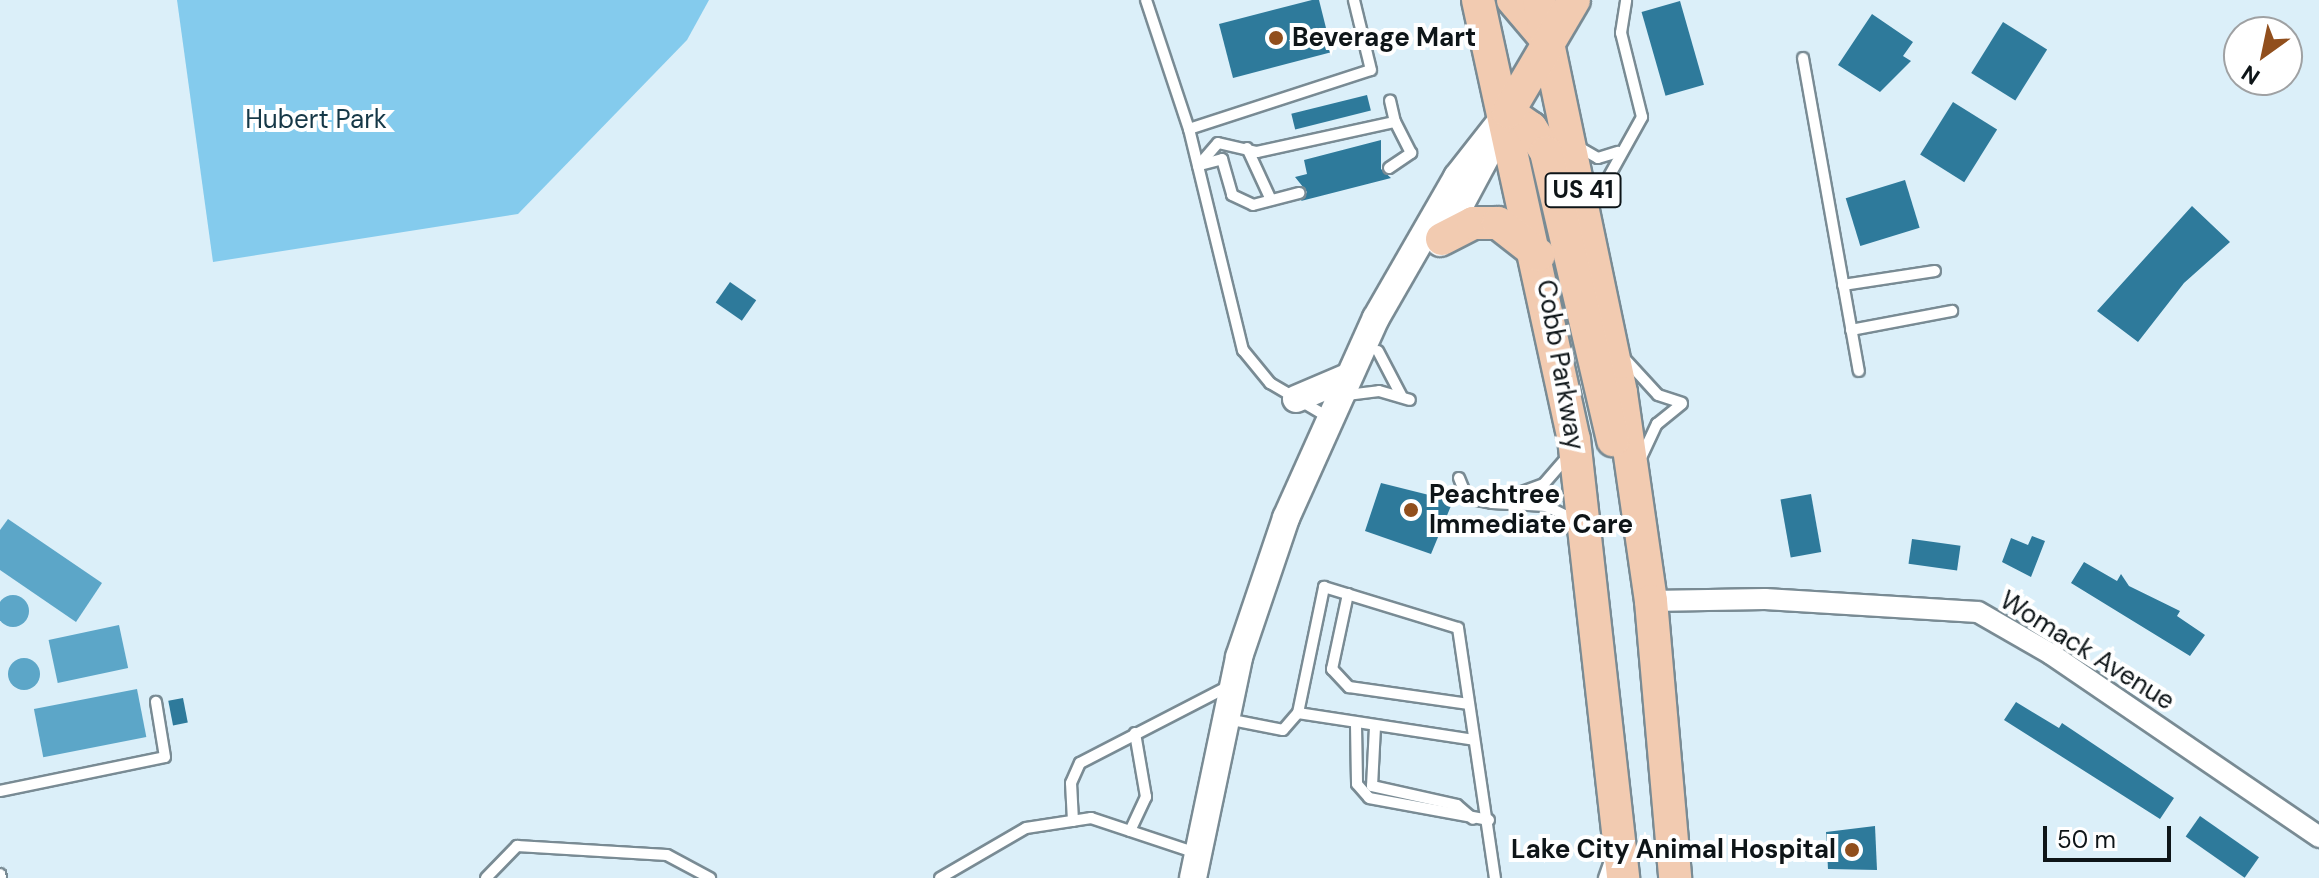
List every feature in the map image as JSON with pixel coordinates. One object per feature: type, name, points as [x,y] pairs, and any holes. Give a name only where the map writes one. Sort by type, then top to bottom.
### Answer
[{"type":"main road","name":"Cobb Parkway","points":[[1478,0],[1508,112],[1574,439],[1589,538],[1623,878]]},
{"type":"main road","points":[[1513,0],[1550,42]]},
{"type":"main road","name":"Cobb Parkway","points":[[1539,0],[1572,141],[1612,339],[1651,601],[1675,878]]},
{"type":"main road","points":[[1574,0],[1508,112],[1531,128],[1546,152],[1598,393],[1634,486]]},
{"type":"main road","points":[[1442,239],[1473,223],[1498,223],[1539,255]]},
{"type":"street","points":[[1296,399],[1346,386],[1378,351],[1442,239],[1508,112]]},
{"type":"street","points":[[1195,866],[1233,684],[1273,552],[1330,418],[1457,177],[1508,112]]},
{"type":"street","name":"Womack Avenue","points":[[1651,601],[1765,599],[1978,612],[2051,654],[2319,837]]},
{"type":"lane","points":[[1146,0],[1189,129],[1243,350],[1270,383],[1330,418]]},
{"type":"lane","points":[[1189,129],[1371,70],[1354,0]]},
{"type":"lane","points":[[1589,220],[1618,152],[1642,117],[1621,33],[1626,0]]},
{"type":"lane","points":[[1803,58],[1859,371]]},
{"type":"lane","points":[[1389,168],[1411,153],[1395,122],[1390,101]]},
{"type":"lane","points":[[1198,166],[1218,143],[1246,146],[1257,152],[1395,122]]},
{"type":"lane","points":[[1572,141],[1598,158],[1618,152]]},
{"type":"lane","points":[[1246,146],[1271,200]]},
{"type":"lane","points":[[1198,166],[1222,159],[1232,195],[1253,205],[1299,193]]},
{"type":"lane","points":[[1843,285],[1935,271]]},
{"type":"lane","points":[[1851,330],[1952,311]]},
{"type":"lane","points":[[1612,339],[1647,386],[1682,403],[1657,424],[1634,486]]},
{"type":"lane","points":[[1346,386],[1406,398],[1378,351]]},
{"type":"lane","points":[[1492,503],[1544,484],[1574,439]]},
{"type":"lane","points":[[1459,478],[1467,498],[1556,508],[1589,538]]},
{"type":"lane","points":[[1225,719],[1283,730],[1298,713],[1324,587],[1458,628],[1489,820],[1495,878]]},
{"type":"lane","points":[[1348,594],[1332,669],[1349,687],[1469,704]]},
{"type":"lane","points":[[1073,821],[1071,783],[1080,763],[1233,684]]},
{"type":"lane","points":[[0,791],[165,757],[156,702]]},
{"type":"lane","points":[[1298,713],[1356,725],[1474,740]]},
{"type":"lane","points":[[1356,725],[1362,793],[1377,802],[1489,820]]},
{"type":"lane","points":[[1375,727],[1372,786],[1457,805],[1473,819]]},
{"type":"lane","points":[[1130,831],[1146,797],[1135,733]]},
{"type":"lane","points":[[1604,878],[1618,812]]},
{"type":"lane","points":[[940,878],[1026,828],[1091,818],[1130,831],[1195,866]]},
{"type":"lane","points":[[486,878],[517,846],[667,855],[710,878]]},
{"type":"green space","name":"Hubert Park","points":[[177,0],[709,0],[687,40],[518,214],[213,262]]},
{"type":"shaded area","points":[[8,519],[102,583],[76,622],[0,570],[0,530]]},
{"type":"shaded area","points":[[13,595],[24,600],[29,611],[24,622],[13,627],[2,622],[-3,611],[2,600]]},
{"type":"shaded area","points":[[119,625],[128,668],[58,683],[49,640]]},
{"type":"shaded area","points":[[24,658],[36,662],[40,674],[36,686],[24,690],[12,686],[8,674],[12,662]]},
{"type":"shaded area","points":[[137,689],[146,737],[43,757],[34,709]]},
{"type":"building","name":"Beverage Mart","points":[[1319,0],[1332,52],[1233,78],[1219,24]]},
{"type":"building","points":[[1680,1],[1704,85],[1666,96],[1642,12]]},
{"type":"building","points":[[1872,14],[1913,42],[1903,56],[1911,61],[1880,92],[1838,65]]},
{"type":"building","points":[[2003,22],[2047,50],[2015,100],[1971,73]]},
{"type":"building","points":[[1367,95],[1371,111],[1295,129],[1291,114]]},
{"type":"building","points":[[1953,102],[1997,130],[1964,182],[1920,155]]},
{"type":"building","points":[[1381,140],[1381,169],[1391,178],[1301,201],[1307,192],[1295,177],[1307,174],[1304,160]]},
{"type":"building","points":[[1905,180],[1920,228],[1860,246],[1846,198]]},
{"type":"building","points":[[2192,206],[2230,242],[2184,283],[2138,342],[2097,311]]},
{"type":"building","points":[[730,282],[756,300],[742,321],[716,302]]},
{"type":"building","name":"Peachtree Immediate Care","points":[[1381,483],[1453,501],[1431,554],[1365,531]]},
{"type":"building","points":[[1811,494],[1821,552],[1791,557],[1780,499]]},
{"type":"building","points":[[2032,536],[2045,541],[2031,577],[2002,562],[2011,538],[2028,545]]},
{"type":"building","points":[[1912,539],[1961,546],[1957,571],[1909,564]]},
{"type":"building","points":[[2084,562],[2117,581],[2121,574],[2129,586],[2180,611],[2177,616],[2205,635],[2190,656],[2071,583]]},
{"type":"building","points":[[183,698],[188,723],[173,725],[168,701]]},
{"type":"building","points":[[2016,702],[2059,728],[2062,723],[2174,798],[2160,819],[2004,720]]},
{"type":"building","points":[[2200,816],[2259,857],[2245,878],[2186,836]]},
{"type":"building","name":"Lake City Animal Hospital","points":[[1875,826],[1877,870],[1828,869],[1826,832]]},
{"type":"place","name":"Beverage Mart","points":[[1276,38]]},
{"type":"place","name":"Peachtree Immediate Care","points":[[1411,510]]},
{"type":"place","name":"Lake City Animal Hospital","points":[[1852,850]]}]
